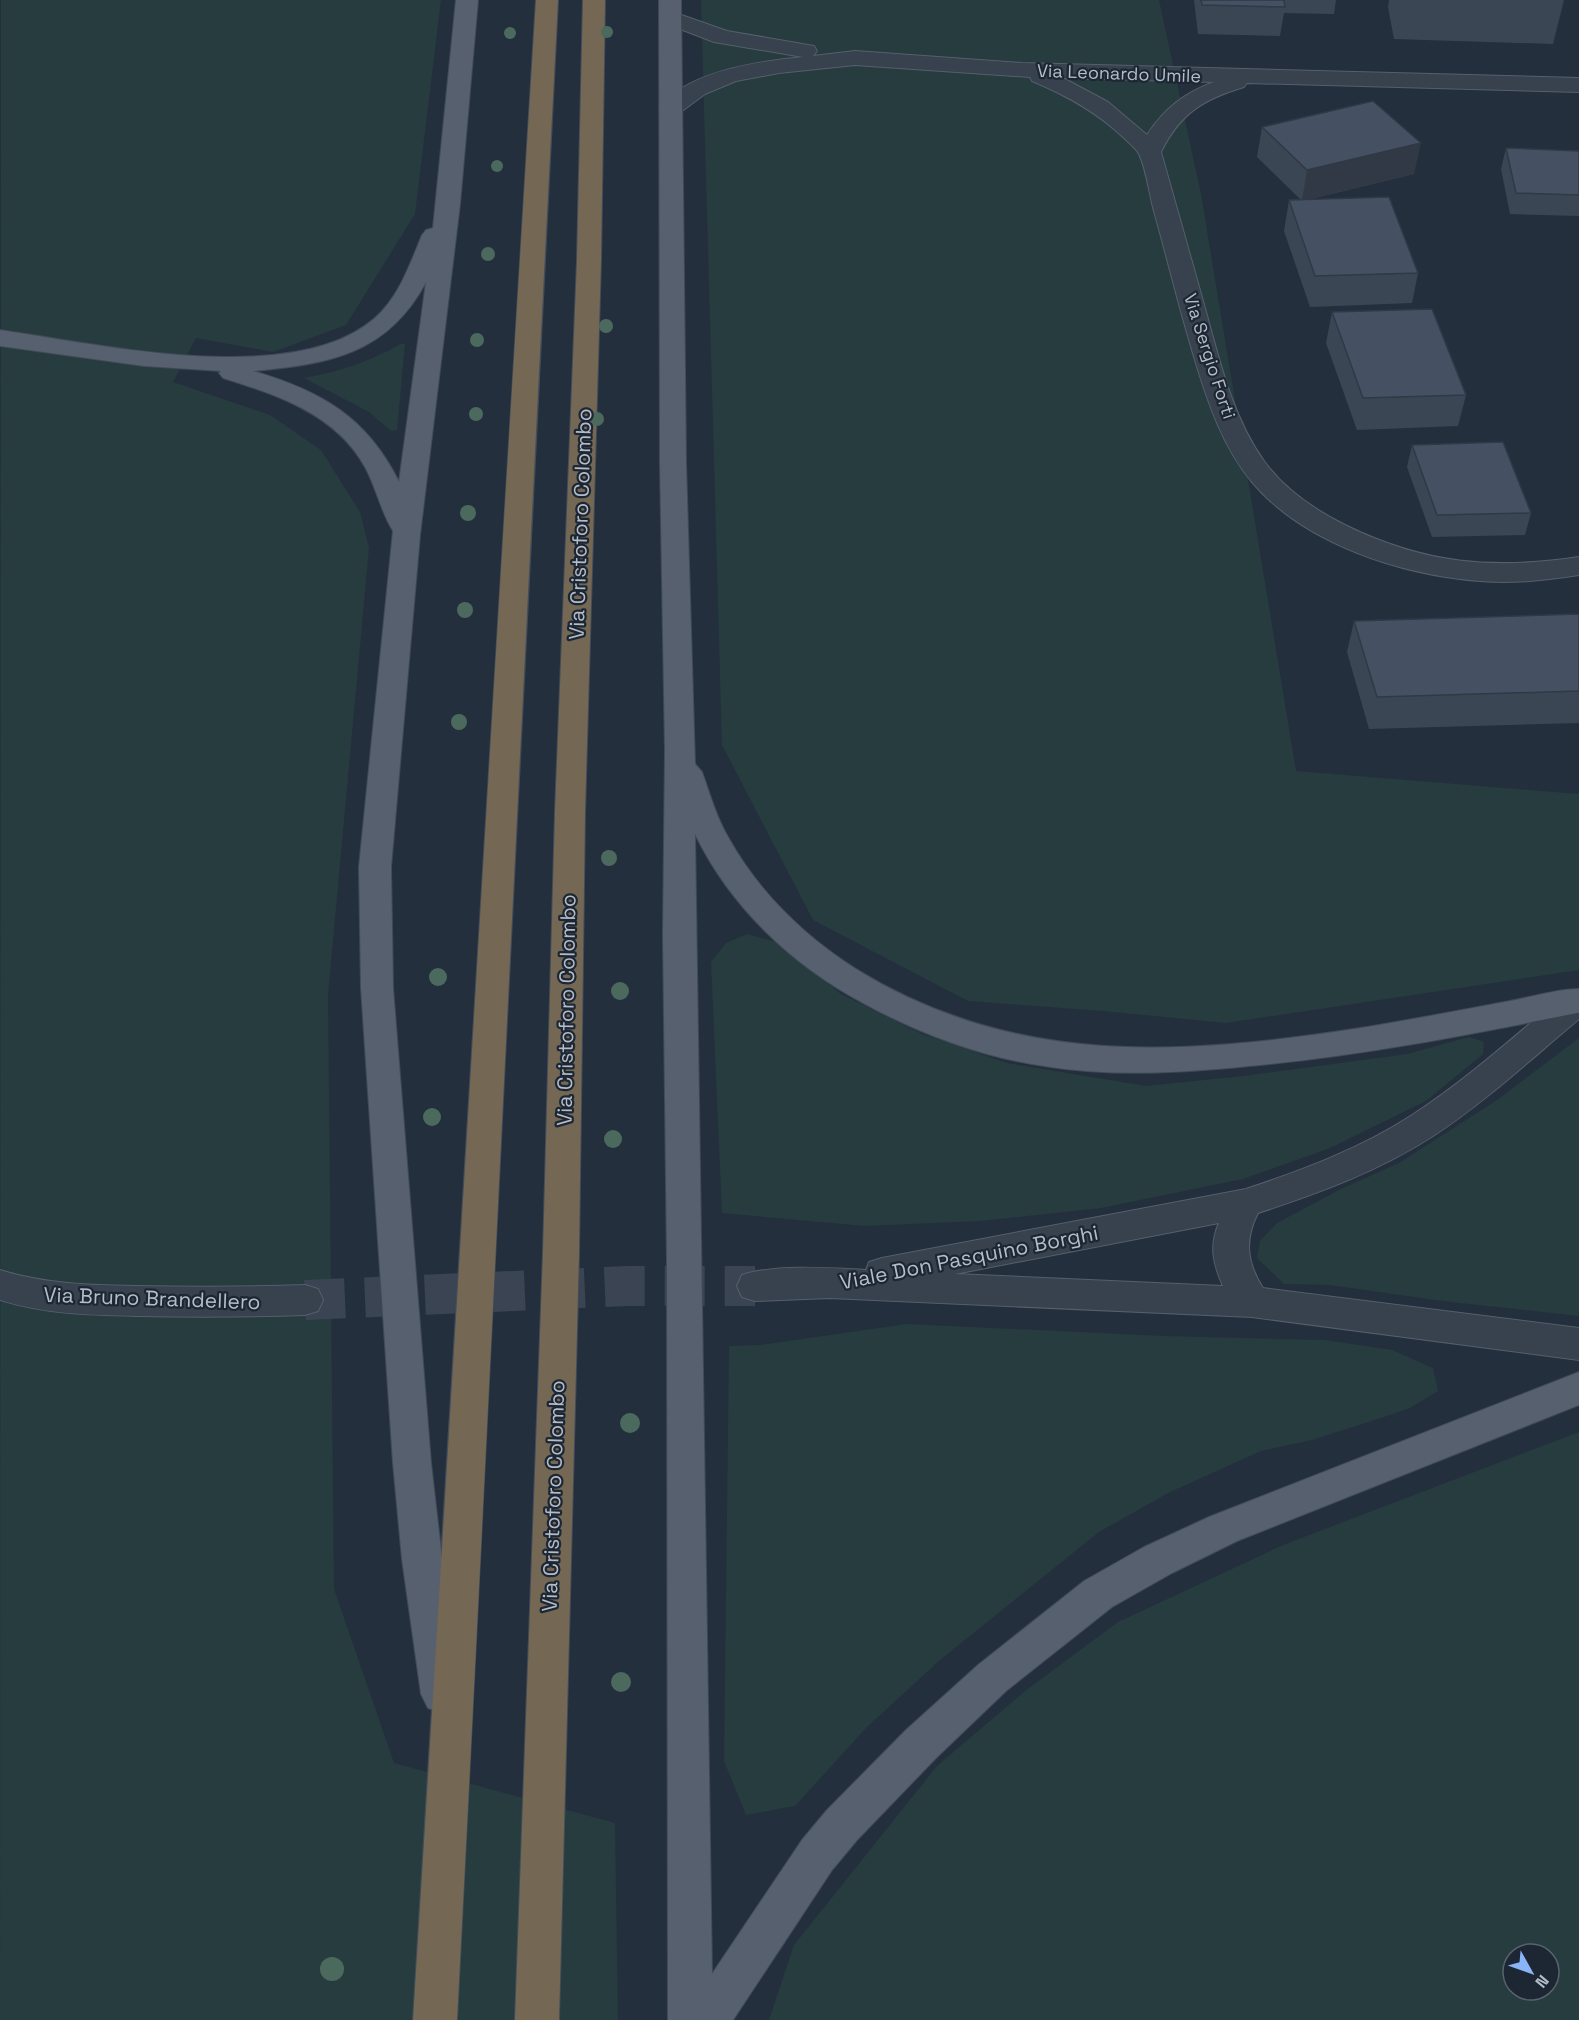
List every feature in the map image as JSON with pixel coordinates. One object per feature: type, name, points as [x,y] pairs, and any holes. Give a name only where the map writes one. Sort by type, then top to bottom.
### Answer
[{"type":"highway","points":[[435,2020],[547,0]]},
{"type":"highway","name":"Via Cristoforo Colombo","points":[[537,2020],[561,1265],[570,812],[589,260],[594,0]]},
{"type":"main road","points":[[451,1749],[422,1559],[412,1463],[378,988],[375,867],[406,535],[448,204],[467,0]]},
{"type":"main road","points":[[670,9],[673,474],[680,751],[679,935],[686,1275],[690,2020]]},
{"type":"main road","points":[[0,338],[192,363],[247,364],[288,361],[344,346],[383,324],[404,300],[448,204]]},
{"type":"main road","points":[[0,330],[27,341]]},
{"type":"main road","points":[[0,344],[27,341]]},
{"type":"main road","points":[[192,363],[295,393],[325,410],[351,429],[380,466],[394,497],[406,535]]},
{"type":"main road","points":[[680,751],[712,837],[753,896],[783,931],[819,961],[855,984],[902,1009],[977,1038],[1026,1050],[1090,1058],[1199,1058],[1348,1043],[1578,1001]]},
{"type":"main road","points":[[707,2020],[817,1855],[842,1825],[921,1744],[992,1678],[1098,1594],[1158,1560],[1214,1533],[1472,1428],[1579,1388]]},
{"type":"street","points":[[670,9],[722,37],[855,58]]},
{"type":"street","name":"Via Leonardo Umile","points":[[670,109],[697,89],[730,75],[779,66],[855,58],[1022,69],[1579,85]]},
{"type":"street","name":"Via Sergio Forti","points":[[1022,69],[1071,89],[1093,101],[1124,124],[1150,152],[1215,385],[1245,453],[1279,495],[1321,524],[1362,545],[1416,564],[1488,574],[1531,573],[1579,566]]},
{"type":"street","points":[[1150,152],[1164,125],[1187,103],[1227,85],[1261,77]]},
{"type":"street","name":"Viale Don Pasquino Borghi","points":[[830,1283],[1246,1203],[1339,1170],[1401,1140],[1453,1105],[1578,1001]]},
{"type":"street","points":[[1246,1203],[1237,1218],[1228,1250],[1232,1267],[1252,1302]]},
{"type":"street","points":[[755,1286],[830,1283]]},
{"type":"street","name":"Viale Don Pasquino Borghi","points":[[830,1283],[1252,1302],[1579,1344]]},
{"type":"street","name":"Via Bruno Brandellero","points":[[0,1285],[36,1295],[80,1300],[231,1303],[305,1300]]},
{"type":"green space","points":[[1,0],[441,0],[415,214],[346,325],[273,352],[196,338],[173,382],[270,415],[321,450],[360,512],[369,548],[328,995],[334,1589],[394,1763],[615,1823],[618,2020],[0,2020]]},
{"type":"green space","points":[[701,0],[1159,0],[1201,194],[1296,771],[1579,794],[1579,970],[1226,1023],[968,1001],[813,920],[722,745]]},
{"type":"green space","points":[[400,344],[405,344],[397,430],[391,431],[369,412],[304,378],[354,366]]},
{"type":"green space","points":[[747,934],[780,943],[841,994],[922,1034],[1007,1063],[1146,1086],[1243,1076],[1407,1054],[1469,1037],[1484,1042],[1483,1054],[1426,1101],[1330,1148],[1243,1179],[1101,1208],[980,1221],[865,1226],[722,1213],[711,962],[726,943]]},
{"type":"green space","points":[[1579,1038],[1579,1316],[1442,1301],[1330,1285],[1284,1284],[1257,1258],[1260,1241],[1277,1223],[1341,1189],[1399,1163],[1497,1100]]},
{"type":"green space","points":[[907,1324],[1164,1336],[1325,1340],[1392,1350],[1433,1368],[1438,1391],[1410,1408],[1381,1418],[1312,1440],[1261,1451],[1168,1493],[1099,1532],[940,1660],[866,1728],[795,1806],[746,1815],[724,1761],[729,1346],[761,1345]]},
{"type":"green space","points":[[1579,1432],[1579,2020],[769,2020],[794,1945],[937,1766],[1025,1691],[1118,1622],[1283,1545]]},
{"type":"building","points":[[1201,0],[1284,0],[1285,7],[1202,5]]},
{"type":"building","points":[[1373,101],[1421,143],[1307,170],[1262,127]]},
{"type":"building","points":[[1506,148],[1579,151],[1579,195],[1516,193]]},
{"type":"building","points":[[1389,197],[1418,273],[1315,276],[1289,200]]},
{"type":"building","points":[[1432,309],[1466,395],[1363,398],[1332,312]]},
{"type":"building","points":[[1503,442],[1531,513],[1437,515],[1412,445]]},
{"type":"building","points":[[1579,614],[1579,691],[1377,697],[1354,621]]},
{"type":"tunnel","points":[[305,1300],[628,1286],[755,1286]]}]
